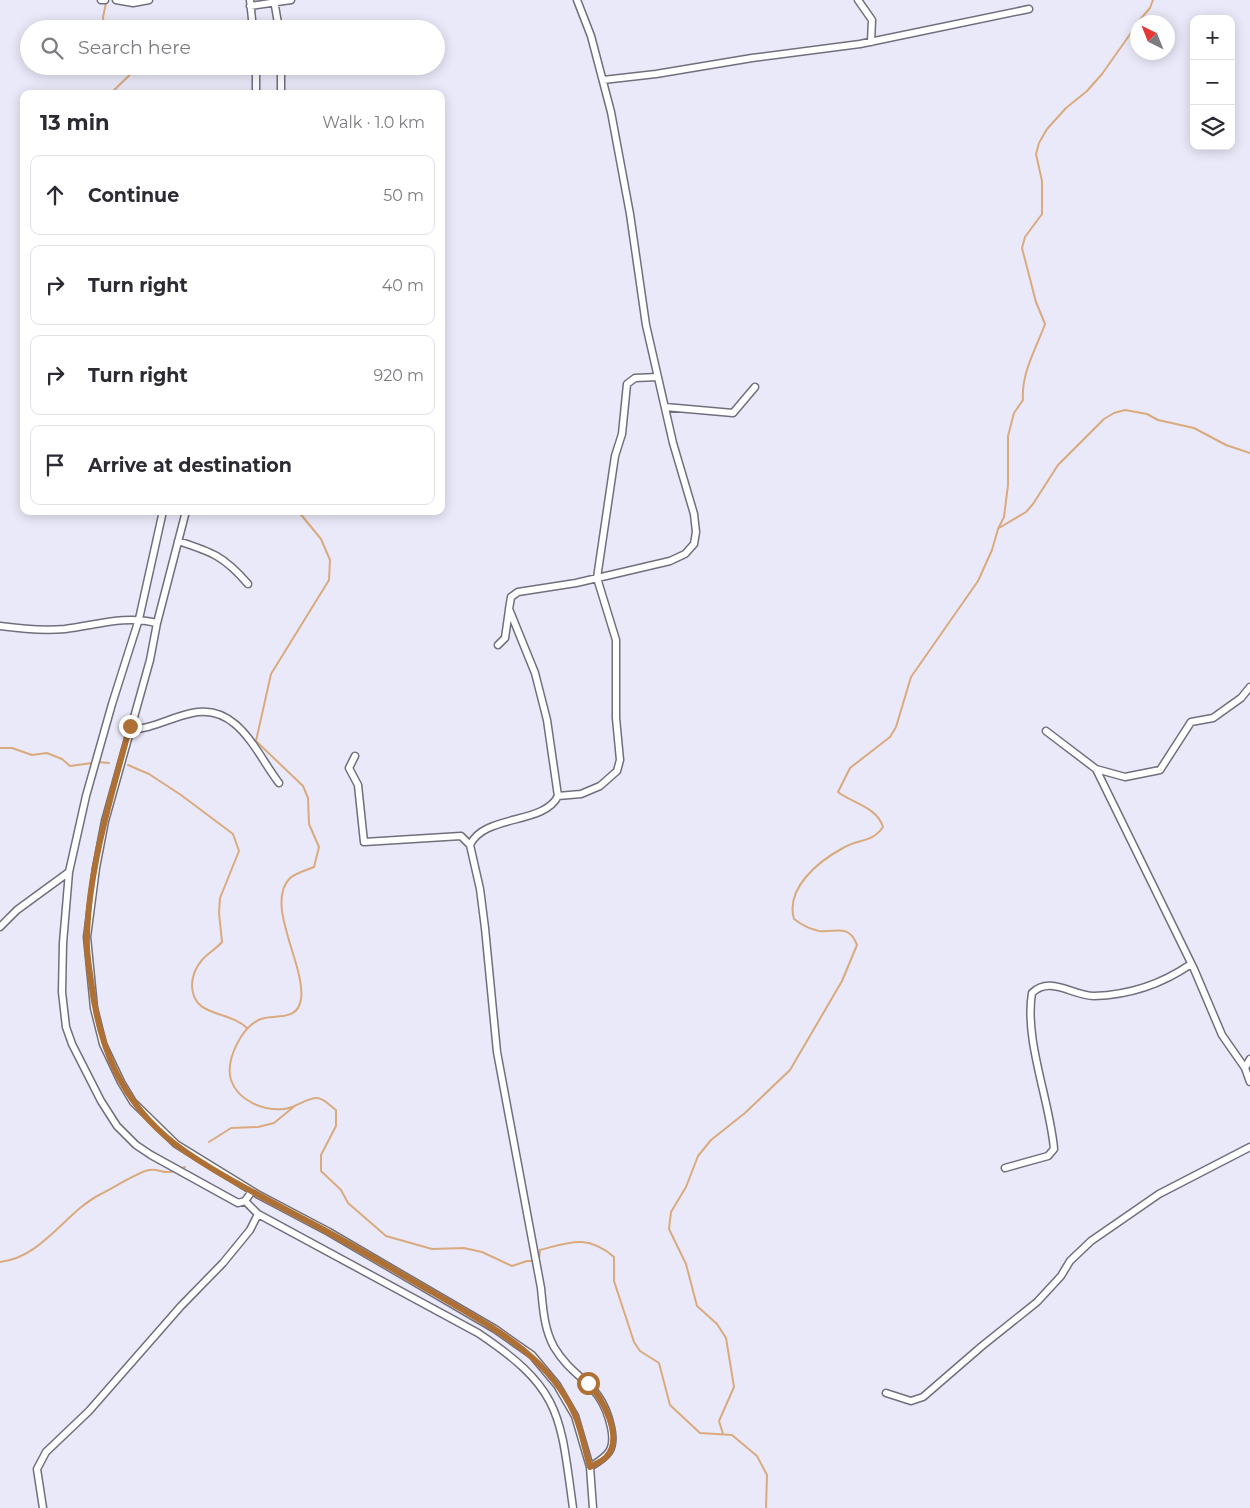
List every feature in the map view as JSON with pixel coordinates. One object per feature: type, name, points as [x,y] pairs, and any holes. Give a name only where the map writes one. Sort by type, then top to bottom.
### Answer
[{"type":"street","points":[[116,0],[133,3],[150,0]]},
{"type":"street","points":[[251,20],[250,3],[291,0]]},
{"type":"street","points":[[498,645],[505,638],[511,597],[518,592],[597,578],[670,561],[685,554],[694,544],[696,532],[694,514],[665,407],[646,325],[621,160],[591,36],[577,0]]},
{"type":"street","points":[[858,0],[872,20],[871,42]]},
{"type":"street","points":[[275,2],[278,20]]},
{"type":"street","points":[[603,80],[871,42],[1029,9]]},
{"type":"street","points":[[256,75],[256,90]]},
{"type":"street","points":[[281,75],[281,90]]},
{"type":"street","points":[[558,796],[581,794],[600,786],[617,771],[620,760],[616,718],[616,640],[597,578],[615,456],[623,427],[626,384],[634,378],[658,377]]},
{"type":"street","points":[[665,407],[733,413],[755,387]]},
{"type":"street","points":[[162,515],[139,619],[88,787],[69,872],[61,973],[66,1027],[101,1101],[117,1126],[144,1150],[238,1203],[245,1201],[252,1190]]},
{"type":"street","points":[[185,515],[157,623],[150,660],[128,730],[103,830],[87,937],[94,1008],[103,1044],[129,1095],[156,1127],[176,1144],[252,1190],[478,1319],[532,1355],[558,1385],[575,1416],[590,1467],[593,1508]]},
{"type":"street","points":[[178,541],[211,552],[226,560],[248,584]]},
{"type":"street","points":[[470,844],[479,832],[548,808],[555,803],[558,796],[547,720],[539,690],[509,609]]},
{"type":"street","points":[[0,626],[49,630],[139,619],[157,623]]},
{"type":"street","points":[[1046,731],[1096,769],[1126,777],[1160,770],[1191,722],[1213,718],[1241,698],[1250,687]]},
{"type":"street","points":[[128,730],[145,729],[193,712],[225,716],[241,728],[278,783]]},
{"type":"street","points":[[355,756],[349,768],[358,785],[364,842],[461,836],[470,844],[480,889],[498,1062],[541,1288],[544,1321],[555,1348],[570,1367],[599,1394],[607,1409],[612,1435],[611,1449],[606,1457],[590,1467]]},
{"type":"street","points":[[1096,769],[1191,964],[1222,1035],[1245,1068],[1250,1082]]},
{"type":"street","points":[[0,927],[18,910],[69,872]]},
{"type":"street","points":[[1005,1168],[1048,1156],[1054,1149],[1036,1056],[1030,1004],[1032,993],[1044,985],[1053,985],[1093,996],[1117,992],[1161,983],[1191,964]]},
{"type":"street","points":[[1245,1068],[1250,1059]]},
{"type":"street","points":[[886,1393],[911,1401],[923,1397],[1037,1302],[1061,1276],[1070,1261],[1090,1241],[1159,1194],[1250,1147]]},
{"type":"street","points":[[245,1201],[258,1214],[478,1333],[508,1352],[548,1394],[561,1423],[574,1508]]},
{"type":"street","points":[[43,1508],[37,1469],[46,1452],[89,1412],[181,1306],[223,1263],[250,1230],[258,1214]]},
{"type":"waterway","points":[[1144,15],[1150,8],[1153,0]]},
{"type":"waterway","points":[[103,20],[106,3]]},
{"type":"waterway","points":[[723,1434],[719,1421],[734,1387],[726,1338],[717,1324],[697,1306],[686,1264],[669,1229],[671,1212],[686,1187],[698,1156],[711,1140],[745,1113],[790,1070],[842,981],[857,945],[854,938],[846,931],[819,931],[794,919],[794,897],[806,877],[824,860],[849,845],[874,836],[883,827],[880,820],[870,810],[838,792],[850,768],[890,737],[896,727],[911,677],[978,581],[992,550],[998,529],[1004,517],[1008,485],[1008,436],[1014,413],[1023,400],[1024,380],[1045,324],[1036,302],[1022,248],[1025,237],[1042,214],[1042,181],[1036,154],[1039,143],[1047,129],[1102,74],[1130,34]]},
{"type":"waterway","points":[[114,90],[130,75]]},
{"type":"waterway","points":[[999,528],[1026,512],[1058,465],[1104,419],[1114,413],[1125,410],[1147,414],[1158,420],[1194,428],[1226,445],[1250,453]]},
{"type":"waterway","points":[[301,515],[321,539],[330,560],[329,580],[271,674],[256,741],[303,786],[308,798],[309,824],[319,847],[314,867],[290,878],[283,889],[281,903],[283,919],[298,970],[301,999],[299,1006],[291,1014],[261,1019],[247,1029],[237,1045],[230,1063],[231,1080],[239,1094],[260,1106],[284,1109],[320,1098],[336,1110],[336,1126],[321,1155],[321,1171],[341,1190],[348,1203],[386,1236],[432,1249],[464,1248],[482,1252],[512,1266],[531,1261]]},
{"type":"waterway","points":[[0,748],[12,748],[32,755],[47,753],[62,759],[70,766],[92,763]]},
{"type":"waterway","points":[[98,762],[109,763]]},
{"type":"waterway","points":[[128,765],[149,774],[181,795],[233,834],[239,851],[220,898],[219,913],[222,942],[200,963],[196,969],[192,986],[198,1004],[205,1009],[240,1022],[247,1028]]},
{"type":"waterway","points":[[209,1142],[231,1128],[258,1127],[274,1123],[296,1105]]},
{"type":"waterway","points":[[180,1169],[185,1167]]},
{"type":"waterway","points":[[0,1262],[29,1252],[88,1202],[132,1177],[149,1170],[175,1171]]},
{"type":"waterway","points":[[539,1259],[540,1250],[561,1244],[578,1242],[596,1245],[614,1257],[614,1281],[634,1342],[640,1351],[659,1363],[670,1405],[700,1433],[732,1435],[757,1456],[767,1475],[766,1508]]},
{"type":"route","points":[[130,726],[105,821],[89,910],[87,937],[88,964],[94,1008],[103,1044],[133,1102],[156,1127],[176,1144],[257,1194],[328,1232],[494,1329],[532,1355],[558,1385],[575,1416],[590,1467],[606,1457],[611,1449],[612,1435],[607,1409],[599,1394],[588,1383]]}]
